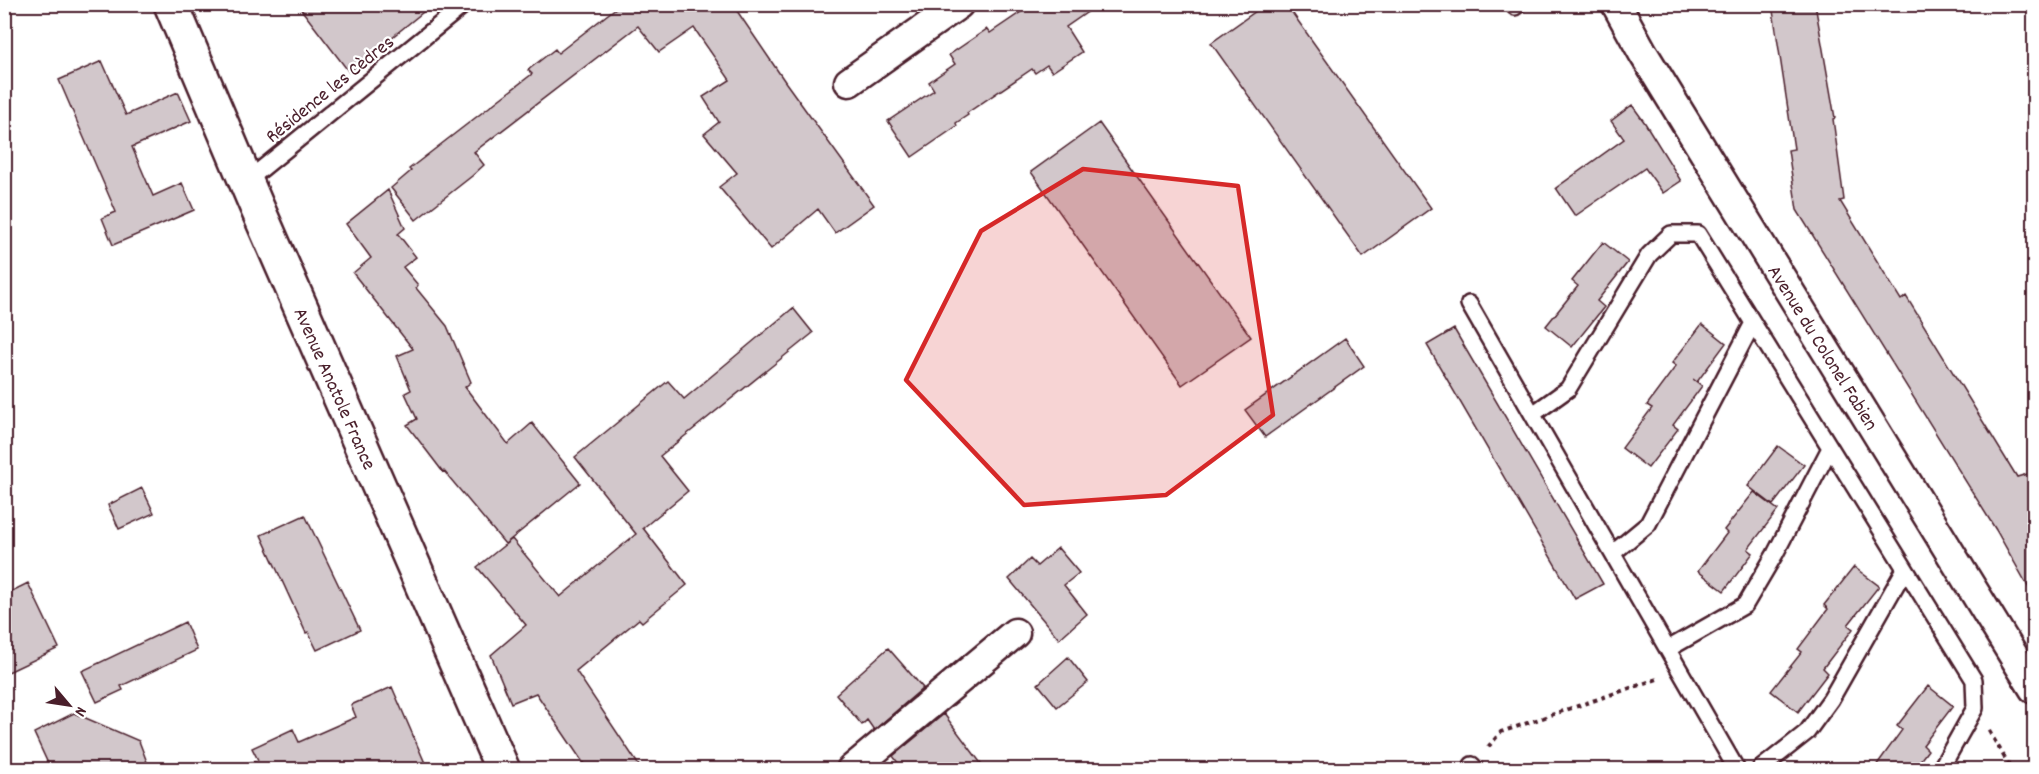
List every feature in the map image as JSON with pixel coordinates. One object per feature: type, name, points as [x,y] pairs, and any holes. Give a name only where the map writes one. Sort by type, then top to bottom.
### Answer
[{"type":"main road","name":"Avenue Anatole France","points":[[171,4],[503,770]]},
{"type":"street","points":[[849,82],[959,4]]},
{"type":"street","name":"Avenue du Colonel Fabien","points":[[1616,4],[1643,53],[2034,689]]},
{"type":"street","points":[[851,770],[1015,633]]},
{"type":"lane","name":"Résidence les Cèdres","points":[[247,181],[465,4]]},
{"type":"lane","points":[[1533,414],[1568,389],[1649,255],[1671,234],[1698,234],[1974,680],[1975,708],[1940,770]]},
{"type":"lane","points":[[1469,304],[1737,770]]},
{"type":"lane","points":[[1613,553],[1648,524],[1753,323]]},
{"type":"lane","points":[[1668,649],[1745,605],[1775,554],[1830,448]]},
{"type":"lane","points":[[1760,770],[1807,732],[1831,699],[1905,569]]},
{"type":"path","points":[[1474,767],[1501,732],[1680,671]]},
{"type":"path","points":[[1975,708],[2012,770]]},
{"type":"highlighted area","points":[[1083,169],[1238,186],[1273,415],[1166,495],[1024,505],[906,380],[981,231]]},
{"type":"building","points":[[297,4],[433,4],[349,72]]},
{"type":"building","points":[[621,4],[733,5],[874,205],[835,233],[818,209],[771,249],[719,187],[737,173],[704,134],[719,122],[703,97],[730,80],[694,28],[659,52],[638,26],[474,152],[484,165],[416,220],[391,188],[411,171],[409,169],[532,74],[528,70],[555,49],[558,53]]},
{"type":"building","points":[[1033,4],[1099,4],[1066,27],[1082,52],[1052,72],[1047,65],[1035,73],[1032,69],[967,113],[968,115],[956,123],[957,126],[912,157],[888,121],[934,90],[929,82],[955,64],[949,55],[987,29],[990,33]]},
{"type":"building","points":[[1266,4],[1286,4],[1431,208],[1363,257],[1211,43]]},
{"type":"building","points":[[1772,4],[1815,4],[1835,118],[1833,119],[1844,200],[1840,201],[1901,300],[1906,296],[2017,477],[2034,472],[2034,597],[1996,530],[1797,210],[1788,150],[1794,149]]},
{"type":"building","points":[[102,61],[126,115],[178,92],[191,121],[132,147],[153,196],[182,183],[194,210],[113,245],[102,218],[116,212],[59,80]]},
{"type":"building","points":[[1632,105],[1681,181],[1663,193],[1645,168],[1575,216],[1556,188],[1624,139],[1611,121]]},
{"type":"building","points":[[1099,123],[1251,337],[1182,385],[1031,172]]},
{"type":"building","points":[[388,190],[405,228],[398,234],[416,257],[403,267],[418,285],[416,288],[447,326],[471,382],[465,387],[508,444],[532,423],[580,483],[505,544],[443,472],[407,425],[417,419],[405,393],[411,390],[397,356],[413,349],[353,273],[371,258],[346,224]]},
{"type":"building","points":[[1603,242],[1628,262],[1597,301],[1604,307],[1572,347],[1546,326],[1578,286],[1572,281]]},
{"type":"building","points":[[793,308],[813,333],[660,456],[688,491],[643,528],[687,585],[642,622],[639,619],[576,671],[642,770],[588,770],[536,693],[511,703],[491,655],[526,625],[477,567],[512,539],[560,597],[636,534],[575,457],[668,381],[684,399]]},
{"type":"building","points":[[1702,324],[1726,343],[1697,382],[1693,379],[1702,386],[1673,425],[1678,429],[1648,468],[1622,448],[1652,408],[1647,405],[1676,366],[1672,363]]},
{"type":"building","points":[[1454,329],[1603,584],[1575,599],[1427,345]]},
{"type":"building","points":[[1345,338],[1364,366],[1265,437],[1245,410]]},
{"type":"building","points":[[1778,446],[1804,465],[1773,505],[1748,486]]},
{"type":"building","points":[[142,488],[154,513],[119,529],[108,505]]},
{"type":"building","points":[[1754,492],[1778,510],[1748,549],[1753,553],[1724,591],[1698,571],[1727,533],[1724,530]]},
{"type":"building","points":[[305,515],[360,630],[317,650],[308,632],[306,633],[261,535]]},
{"type":"building","points":[[1058,548],[1079,573],[1064,585],[1087,614],[1059,639],[1009,579],[1030,559],[1037,566]]},
{"type":"building","points":[[1854,567],[1879,586],[1848,625],[1853,629],[1823,668],[1828,673],[1798,712],[1771,691],[1802,652],[1798,649],[1828,609],[1824,605]]},
{"type":"building","points":[[28,583],[59,648],[4,674],[4,595]]},
{"type":"building","points":[[185,622],[197,650],[121,686],[123,690],[97,702],[82,671]]},
{"type":"building","points":[[888,648],[923,688],[874,730],[867,720],[862,725],[836,694]]},
{"type":"building","points":[[1068,657],[1088,682],[1057,707],[1038,684]]},
{"type":"building","points":[[1928,686],[1953,706],[1923,745],[1928,750],[1913,770],[1873,770],[1902,730],[1897,726]]},
{"type":"building","points":[[392,687],[428,770],[235,770],[258,760],[252,748],[293,729],[299,742],[356,717],[351,705]]},
{"type":"building","points":[[74,713],[139,741],[150,770],[51,770],[34,733]]},
{"type":"building","points":[[944,714],[986,770],[903,770],[893,756]]}]
